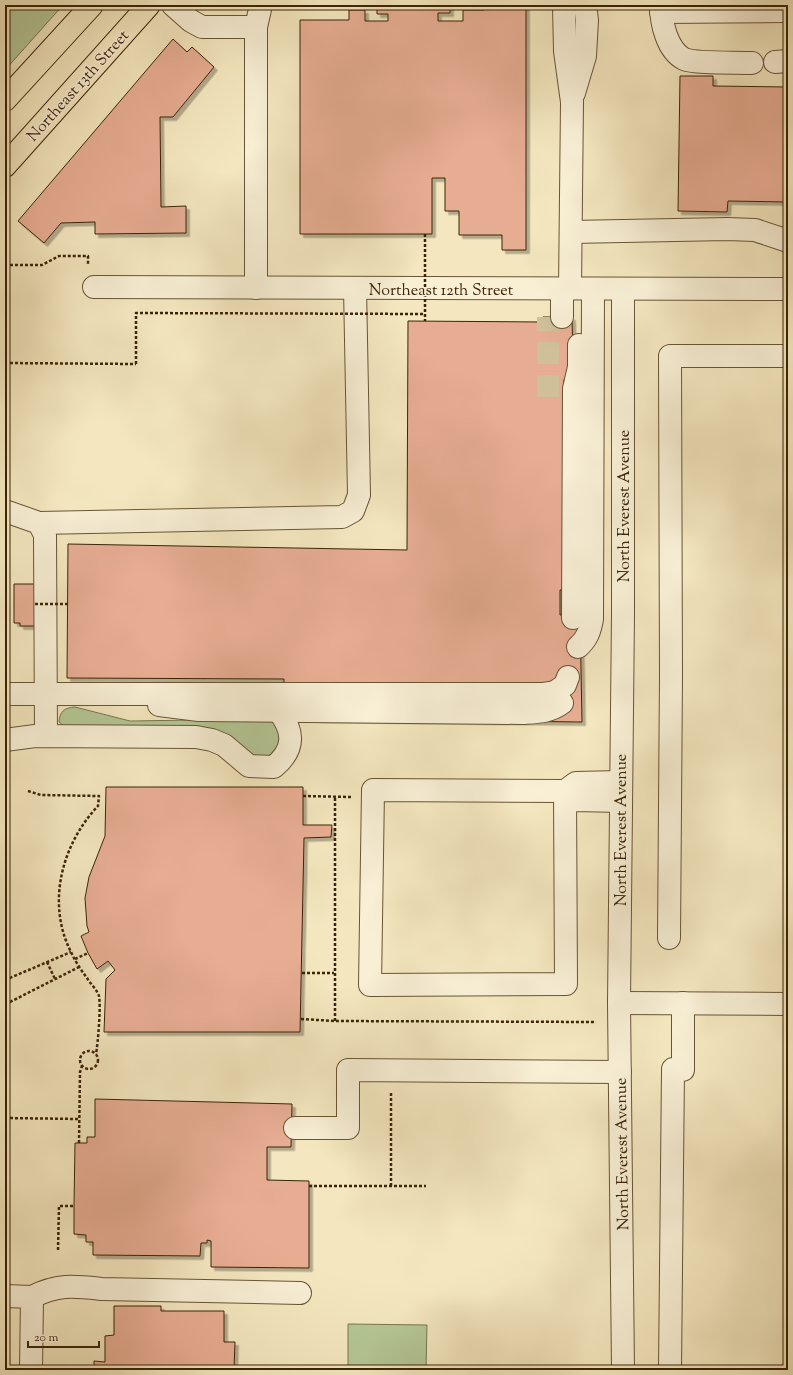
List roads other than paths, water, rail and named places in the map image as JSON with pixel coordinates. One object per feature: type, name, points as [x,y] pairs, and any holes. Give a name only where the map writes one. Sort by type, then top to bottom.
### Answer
[{"type":"main road","points":[[5,100],[92,5]]},
{"type":"main road","name":"Northeast 13th Street","points":[[5,166],[149,5]]},
{"type":"street","points":[[173,5],[192,22],[202,27],[256,27]]},
{"type":"street","points":[[256,288],[256,27],[261,5]]},
{"type":"street","points":[[564,5],[565,51],[572,102],[570,232],[571,290],[592,619],[590,630],[585,641],[578,647]]},
{"type":"street","points":[[572,102],[585,56],[587,20],[585,5]]},
{"type":"street","points":[[752,63],[708,62],[684,59],[667,42],[661,9],[788,11]]},
{"type":"street","points":[[570,232],[726,229],[755,230],[788,241]]},
{"type":"street","name":"Northeast 12th Street","points":[[91,280],[256,288],[571,290],[788,289]]},
{"type":"street","points":[[5,511],[39,523],[342,517],[353,511],[359,495],[355,288]]},
{"type":"street","name":"North Everest Avenue","points":[[623,289],[623,613],[619,1003],[623,1370]]},
{"type":"street","points":[[555,317],[571,290]]},
{"type":"street","points":[[571,290],[579,367],[574,389],[573,618]]},
{"type":"street","points":[[669,938],[671,676],[670,356],[788,356]]},
{"type":"street","points":[[39,523],[45,535],[46,736]]},
{"type":"street","points":[[5,694],[542,694],[555,692],[565,686],[568,677]]},
{"type":"street","points":[[105,694],[176,708],[523,713],[542,712],[555,708],[562,703]]},
{"type":"street","points":[[5,740],[17,737],[46,736],[196,737],[212,740],[224,745],[248,766],[274,767],[284,759],[290,748],[291,734],[287,722],[278,710]]},
{"type":"street","points":[[565,791],[566,984],[370,985],[373,790],[565,791],[576,800],[620,792]]},
{"type":"street","points":[[619,1003],[788,1004]]},
{"type":"street","points":[[670,1370],[673,1069],[683,1070],[683,1003]]},
{"type":"street","points":[[295,1128],[348,1128],[348,1070],[620,1072]]},
{"type":"street","points":[[5,1296],[32,1297],[48,1289],[73,1286],[102,1289],[300,1293]]},
{"type":"street","points":[[31,1370],[32,1297]]},
{"type":"tunnel","points":[[548,317],[548,397]]}]
